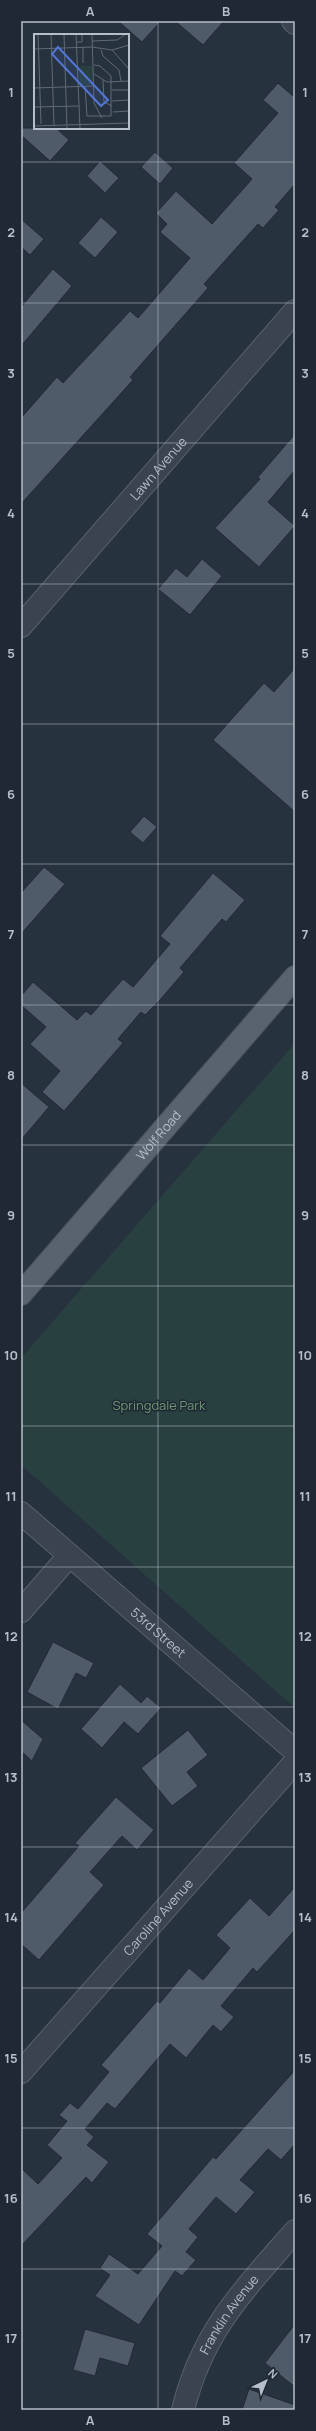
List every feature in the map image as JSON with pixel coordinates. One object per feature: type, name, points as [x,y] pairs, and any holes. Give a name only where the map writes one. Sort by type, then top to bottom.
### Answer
[{"type":"main road","name":"Wolf Road","points":[[21,1294],[295,977]]},
{"type":"street","name":"Lawn Avenue","points":[[21,626],[295,311]]},
{"type":"street","name":"53rd Street","points":[[21,1514],[295,1751]]},
{"type":"street","points":[[21,1611],[69,1556]]},
{"type":"street","name":"Caroline Avenue","points":[[21,2072],[295,1762]]},
{"type":"street","name":"Franklin Avenue","points":[[183,2410],[188,2387],[206,2344],[229,2308],[295,2232]]},
{"type":"green space","name":"Springdale Park","points":[[295,1043],[295,1708],[21,1465],[21,1358]]},
{"type":"building","points":[[118,21],[161,21],[142,42]]},
{"type":"building","points":[[175,21],[224,21],[203,45]]},
{"type":"building","points":[[278,83],[293,96],[295,94],[295,184],[275,207],[279,210],[263,228],[258,224],[204,284],[208,288],[130,377],[133,380],[21,504],[21,418],[57,377],[63,383],[130,311],[138,318],[190,258],[160,232],[167,224],[156,213],[176,191],[212,224],[252,179],[234,163],[278,113],[263,100]]},
{"type":"building","points":[[21,128],[57,129],[69,140],[50,161],[21,135]]},
{"type":"building","points":[[155,152],[173,168],[160,184],[141,167]]},
{"type":"building","points":[[100,161],[119,178],[105,193],[87,176]]},
{"type":"building","points":[[101,217],[118,232],[95,258],[78,243]]},
{"type":"building","points":[[21,219],[44,239],[30,255],[21,247]]},
{"type":"building","points":[[53,269],[72,286],[21,346],[21,307]]},
{"type":"building","points":[[295,434],[295,470],[268,502],[295,526],[259,567],[215,528],[260,479],[258,477]]},
{"type":"building","points":[[202,559],[222,576],[190,615],[158,589],[176,568],[187,577]]},
{"type":"building","points":[[295,668],[295,812],[213,740],[264,683],[274,692]]},
{"type":"building","points":[[144,816],[157,827],[143,843],[130,832]]},
{"type":"building","points":[[44,867],[65,884],[21,934],[21,893]]},
{"type":"building","points":[[213,873],[245,900],[226,922],[222,919],[180,968],[184,972],[159,1001],[145,1015],[141,1012],[118,1039],[123,1043],[64,1111],[42,1092],[60,1071],[30,1044],[46,1027],[21,1005],[21,996],[33,982],[77,1020],[86,1011],[91,1015],[123,979],[133,987],[170,944],[160,936]]},
{"type":"building","points":[[21,1083],[49,1107],[21,1140]]},
{"type":"building","points":[[53,1642],[94,1663],[86,1678],[76,1673],[58,1709],[27,1692]]},
{"type":"building","points":[[120,1684],[141,1703],[147,1696],[161,1708],[138,1734],[124,1722],[102,1748],[81,1729]]},
{"type":"building","points":[[21,1720],[43,1739],[32,1761],[21,1751]]},
{"type":"building","points":[[188,1730],[208,1755],[187,1772],[198,1786],[172,1806],[141,1768]]},
{"type":"building","points":[[116,1797],[154,1830],[137,1850],[122,1836],[90,1872],[104,1885],[39,1960],[21,1944],[21,1913],[79,1846],[75,1843]]},
{"type":"building","points":[[295,1887],[295,1930],[257,1972],[253,1968],[221,2006],[234,2017],[221,2032],[213,2025],[186,2058],[170,2044],[115,2109],[107,2103],[85,2129],[94,2137],[87,2145],[109,2162],[92,2183],[86,2177],[21,2246],[21,2168],[38,2184],[62,2158],[47,2145],[67,2121],[59,2115],[70,2103],[78,2109],[109,2072],[101,2065],[157,2001],[160,2003],[189,1968],[203,1980],[230,1948],[216,1935],[250,1898],[269,1916]]},
{"type":"building","points":[[295,2070],[295,2144],[281,2160],[268,2149],[240,2180],[255,2192],[236,2214],[216,2197],[189,2229],[198,2237],[186,2252],[196,2260],[182,2276],[175,2271],[139,2325],[95,2296],[110,2275],[100,2268],[109,2254],[138,2274],[162,2246],[147,2234],[213,2157],[216,2159]]},
{"type":"building","points":[[295,2324],[295,2387],[265,2363]]},
{"type":"building","points":[[85,2329],[135,2343],[128,2366],[100,2358],[95,2376],[73,2370]]},
{"type":"building","points":[[249,2389],[295,2405],[295,2410],[242,2410]]}]
